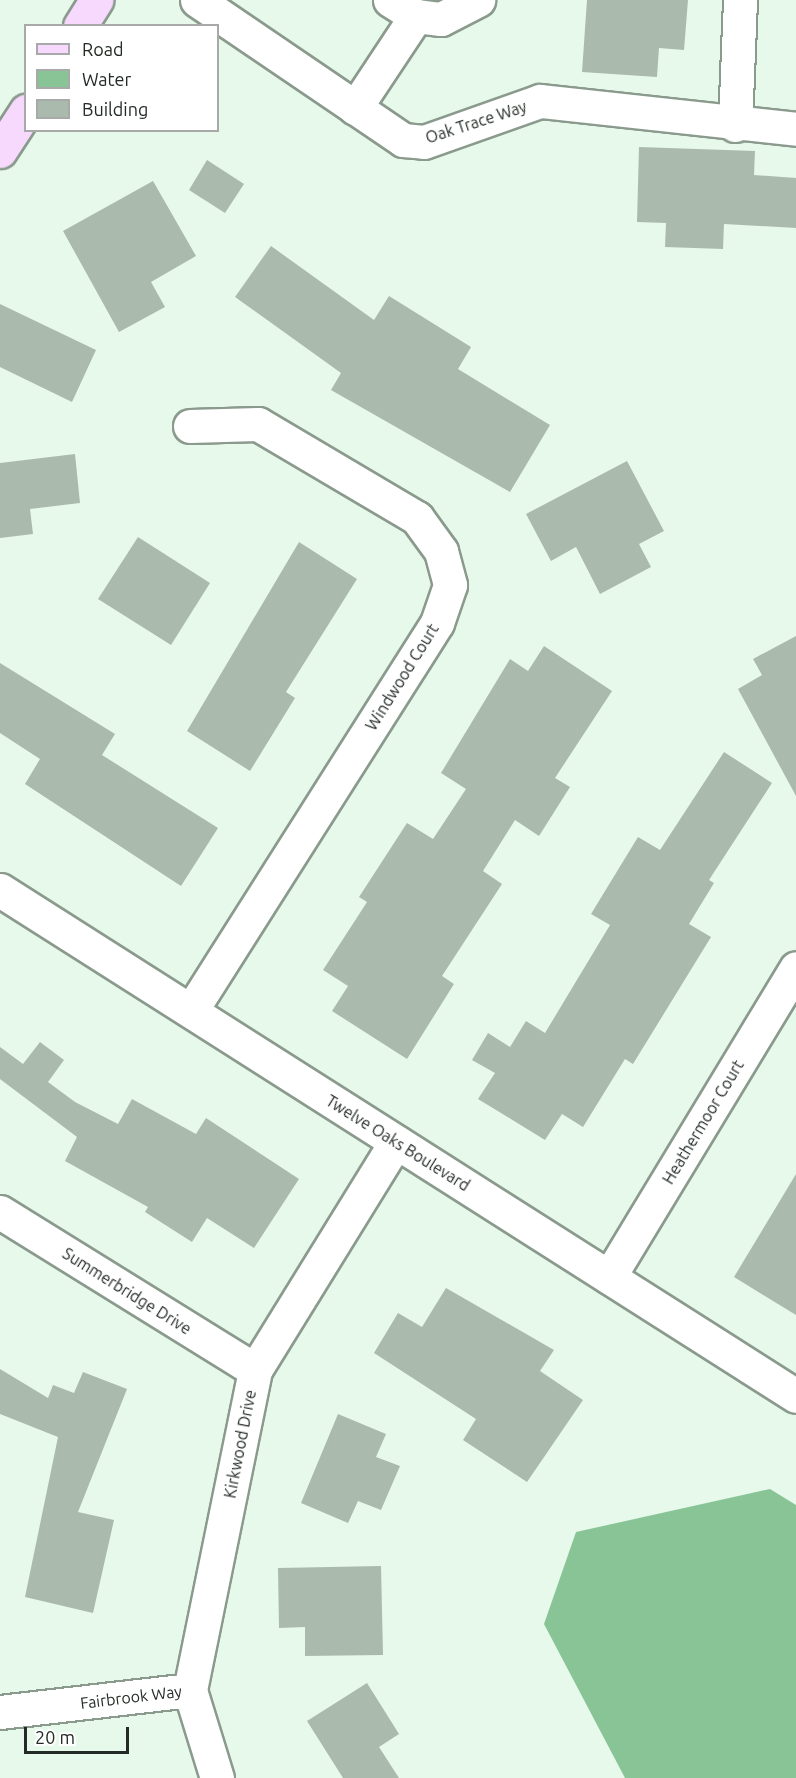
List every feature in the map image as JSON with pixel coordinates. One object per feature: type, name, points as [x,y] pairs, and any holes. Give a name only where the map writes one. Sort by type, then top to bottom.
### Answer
[{"type":"main road","points":[[81,24],[96,0]]},
{"type":"main road","points":[[0,151],[24,114]]},
{"type":"street","name":"Oak Trace Way","points":[[197,0],[403,140],[424,142],[540,101],[735,125],[796,129]]},
{"type":"street","points":[[355,108],[403,8],[441,19],[478,0]]},
{"type":"street","points":[[735,125],[740,0]]},
{"type":"street","name":"Windwood Court","points":[[190,426],[258,424],[417,518],[441,550],[450,585],[437,623],[191,1011]]},
{"type":"street","name":"Twelve Oaks Boulevard","points":[[0,890],[796,1396]]},
{"type":"street","name":"Heathermoor Court","points":[[609,1277],[796,968]]},
{"type":"street","name":"Kirkwood Drive","points":[[217,1778],[190,1690],[255,1370],[396,1142]]},
{"type":"street","name":"Summerbridge Drive","points":[[0,1212],[255,1370]]},
{"type":"street","name":"Fairbrook Way","points":[[0,1712],[190,1690]]},
{"type":"water","points":[[770,1489],[796,1505],[796,1778],[625,1778],[544,1624],[576,1532]]},
{"type":"building","points":[[587,0],[688,0],[684,50],[659,48],[657,77],[582,72]]},
{"type":"building","points":[[639,147],[755,151],[754,175],[796,178],[796,228],[724,224],[723,249],[665,247],[666,223],[637,222]]},
{"type":"building","points":[[207,160],[244,184],[225,213],[189,190]]},
{"type":"building","points":[[153,181],[196,256],[151,282],[165,307],[119,332],[63,231]]},
{"type":"building","points":[[271,246],[374,320],[389,296],[471,347],[458,369],[550,425],[510,492],[331,390],[341,373],[235,297]]},
{"type":"building","points":[[0,304],[96,350],[72,402],[0,367]]},
{"type":"building","points":[[75,454],[80,503],[30,509],[33,534],[0,538],[0,463]]},
{"type":"building","points":[[627,461],[664,531],[639,544],[651,567],[600,594],[576,547],[551,561],[526,514]]},
{"type":"building","points":[[138,537],[210,583],[171,645],[98,599]]},
{"type":"building","points":[[299,542],[357,579],[286,692],[295,698],[250,771],[187,731]]},
{"type":"building","points":[[796,636],[796,796],[738,689],[762,675],[753,659]]},
{"type":"building","points":[[544,646],[612,691],[555,778],[570,787],[539,836],[515,820],[483,871],[502,884],[442,976],[454,984],[407,1059],[332,1011],[348,986],[323,970],[367,902],[359,897],[407,823],[433,839],[466,789],[441,773],[510,659],[528,671]]},
{"type":"building","points":[[0,663],[115,734],[102,755],[218,828],[181,886],[25,784],[40,759],[0,733]]},
{"type":"building","points":[[724,752],[772,783],[709,880],[714,883],[689,924],[711,937],[633,1064],[625,1059],[583,1127],[562,1114],[545,1140],[478,1099],[495,1073],[472,1060],[488,1033],[510,1047],[526,1021],[545,1033],[610,925],[591,914],[638,837],[660,850]]},
{"type":"building","points":[[40,1042],[64,1060],[48,1082],[75,1102],[118,1124],[132,1099],[196,1134],[206,1118],[299,1179],[254,1248],[207,1218],[192,1242],[145,1212],[148,1207],[65,1161],[77,1137],[0,1079],[0,1047],[23,1064]]},
{"type":"building","points":[[796,1174],[796,1315],[734,1277]]},
{"type":"building","points":[[446,1288],[554,1350],[540,1371],[583,1400],[527,1482],[463,1440],[476,1419],[374,1353],[398,1313],[422,1327]]},
{"type":"building","points":[[0,1369],[48,1398],[53,1385],[74,1393],[83,1372],[127,1389],[78,1512],[114,1520],[93,1613],[25,1597],[58,1437],[0,1414]]},
{"type":"building","points":[[338,1414],[386,1434],[376,1457],[400,1466],[381,1510],[358,1501],[348,1523],[301,1503]]},
{"type":"building","points":[[381,1566],[383,1655],[305,1656],[305,1627],[279,1628],[278,1568]]},
{"type":"building","points":[[367,1683],[399,1734],[379,1747],[399,1778],[343,1778],[307,1721]]}]
